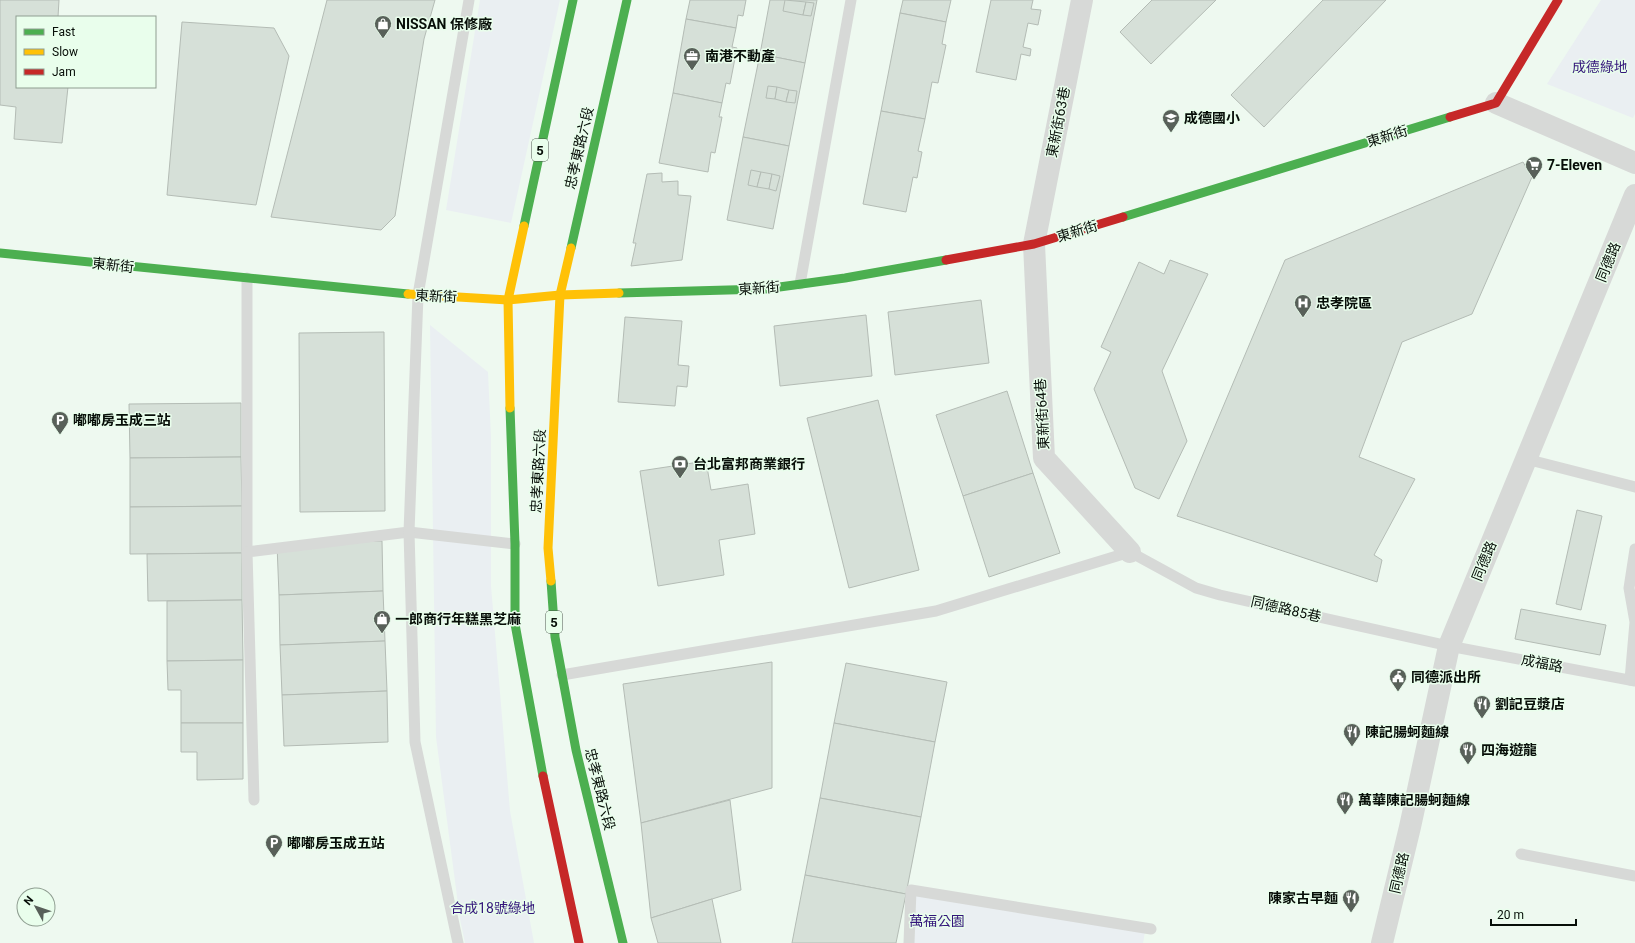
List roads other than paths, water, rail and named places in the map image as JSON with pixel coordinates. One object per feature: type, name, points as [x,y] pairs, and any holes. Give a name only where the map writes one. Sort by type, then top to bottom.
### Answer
[{"type":"main road","name":"忠孝東路六段","points":[[573,0],[508,300],[508,346],[515,544],[515,624],[540,764],[579,943]]},
{"type":"main road","name":"忠孝東路六段","points":[[623,943],[576,750],[555,637],[548,548],[560,295],[626,0]]},
{"type":"main road","points":[[1496,103],[1558,0]]},
{"type":"main road","name":"東新街","points":[[0,253],[418,295],[508,300],[560,295],[765,289],[845,278],[1034,244],[1496,103]]},
{"type":"street","name":"東新街63巷","points":[[1034,244],[1082,0]]},
{"type":"street","points":[[1496,103],[1635,163]]},
{"type":"street","name":"同德路","points":[[1382,943],[1410,827],[1449,646],[1635,195]]},
{"type":"street","name":"東新街64巷","points":[[1034,244],[1044,458],[1130,552]]},
{"type":"lane","points":[[458,943],[415,742],[409,532],[418,295],[469,0]]},
{"type":"lane","points":[[800,284],[851,0]]},
{"type":"lane","points":[[247,278],[247,552],[254,800]]},
{"type":"lane","points":[[1526,459],[1635,487]]},
{"type":"lane","points":[[247,552],[409,532],[515,544]]},
{"type":"lane","points":[[1633,680],[1635,622],[1630,588],[1635,549]]},
{"type":"lane","points":[[562,675],[936,611],[1130,552]]},
{"type":"lane","name":"同德路85巷","points":[[1130,552],[1196,588],[1449,646]]},
{"type":"lane","name":"成福路","points":[[1449,646],[1633,680]]},
{"type":"lane","points":[[1521,854],[1635,876]]},
{"type":"lane","points":[[909,943],[911,890],[1151,929]]},
{"type":"place","name":"NISSAN 保修廠","points":[[383,39]]},
{"type":"place","name":"南港不動產","points":[[692,71]]},
{"type":"place","name":"成德國小","points":[[1171,133]]},
{"type":"place","name":"7-Eleven","points":[[1534,180]]},
{"type":"place","name":"忠孝院區","points":[[1303,318]]},
{"type":"place","name":"嘟嘟房玉成三站","points":[[60,435]]},
{"type":"place","name":"台北富邦商業銀行","points":[[680,479]]},
{"type":"place","name":"一郎商行年糕黑芝麻","points":[[382,634]]},
{"type":"place","name":"同德派出所","points":[[1398,692]]},
{"type":"place","name":"劉記豆漿店","points":[[1482,719]]},
{"type":"place","name":"陳記腸蚵麵線","points":[[1352,747]]},
{"type":"place","name":"四海遊龍","points":[[1468,765]]},
{"type":"place","name":"萬華陳記腸蚵麵線","points":[[1345,815]]},
{"type":"place","name":"嘟嘟房玉成五站","points":[[274,858]]},
{"type":"place","name":"陳家古早麵","points":[[1351,913]]},
{"type":"park label","name":"成德綠地","points":[[1600,67]]},
{"type":"park label","name":"合成18號綠地","points":[[493,908]]},
{"type":"park label","name":"萬福公園","points":[[937,921]]}]
